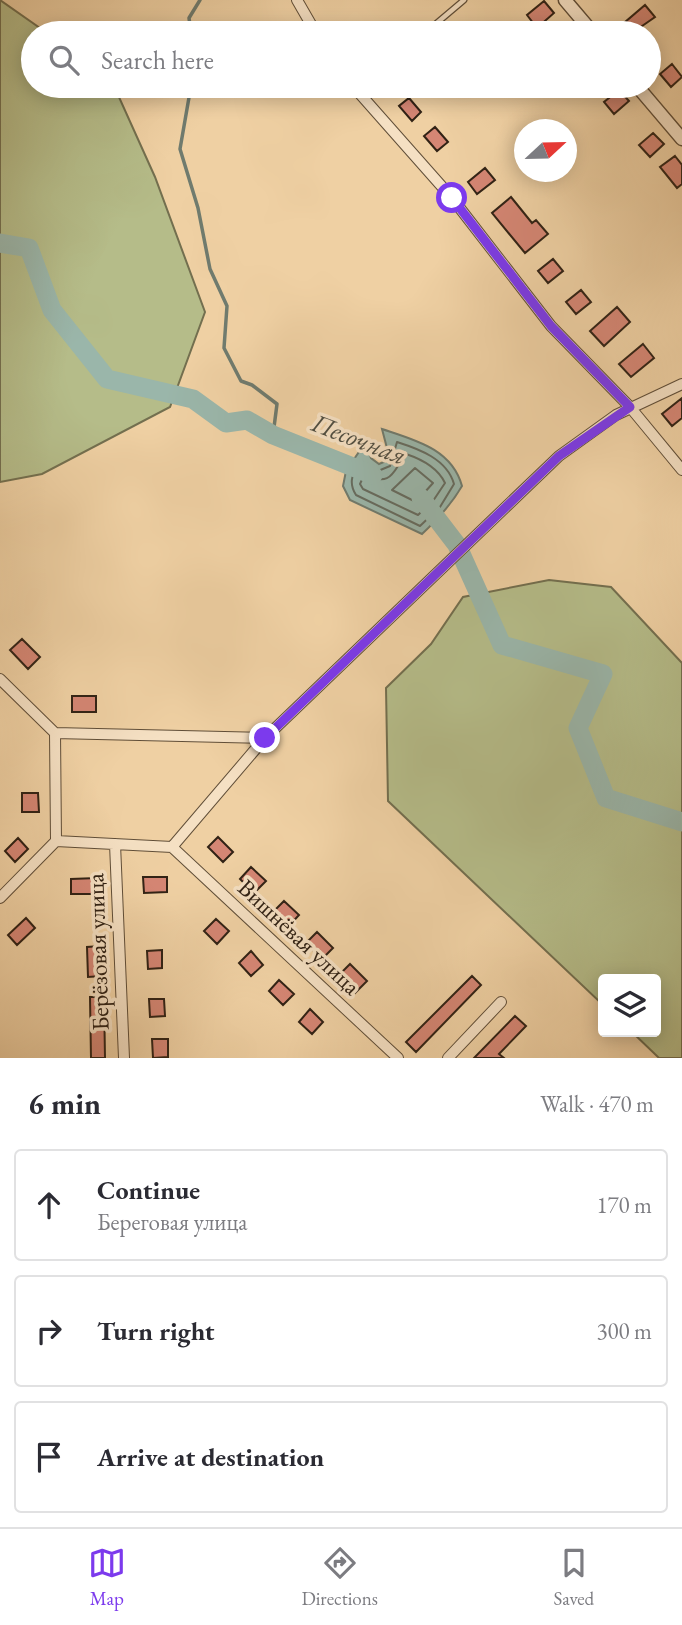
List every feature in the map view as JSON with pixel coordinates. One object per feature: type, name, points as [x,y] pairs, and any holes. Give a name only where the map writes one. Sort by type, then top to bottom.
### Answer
[{"type":"street","points":[[297,0],[309,21]]},
{"type":"street","points":[[565,0],[583,21]]},
{"type":"street","points":[[366,98],[452,198],[551,326],[630,407],[682,470]]},
{"type":"street","points":[[647,98],[682,139]]},
{"type":"street","points":[[56,841],[172,847],[265,738],[559,456],[630,407],[682,384]]},
{"type":"street","points":[[0,679],[55,733],[265,738]]},
{"type":"street","points":[[0,898],[56,841],[55,733]]},
{"type":"street","name":"Берёзовая улица","points":[[115,844],[124,1058]]},
{"type":"street","name":"Вишнёвая улица","points":[[172,847],[398,1058]]},
{"type":"street","points":[[448,1058],[501,1002]]},
{"type":"lane","points":[[439,21],[464,0]]},
{"type":"green space","points":[[0,0],[30,21],[21,21],[21,98],[119,98],[155,177],[205,312],[170,407],[42,474],[0,482]]},
{"type":"green space","points":[[549,580],[611,587],[682,663],[682,1058],[659,1058],[637,1037],[661,1037],[661,974],[598,974],[598,1000],[388,801],[386,688],[431,644],[463,597]]},
{"type":"water","points":[[382,429],[419,442],[441,455],[457,473],[462,486],[444,512],[422,534],[350,500],[343,486],[346,471],[365,443],[371,458],[379,464],[386,461],[388,452]]},
{"type":"building","points":[[544,1],[554,13],[545,21],[532,21],[527,15]]},
{"type":"building","points":[[645,5],[655,17],[649,21],[626,21]]},
{"type":"building","points":[[672,64],[682,77],[671,87],[661,73]]},
{"type":"building","points":[[409,98],[421,112],[412,121],[399,106]]},
{"type":"building","points":[[609,98],[626,98],[629,101],[614,114],[604,102]]},
{"type":"building","points":[[435,127],[448,142],[437,151],[424,136]]},
{"type":"building","points":[[653,133],[664,144],[650,157],[639,145]]},
{"type":"building","points":[[675,156],[682,165],[682,184],[677,188],[660,167]]},
{"type":"building","points":[[485,168],[495,180],[477,194],[468,182]]},
{"type":"building","points":[[511,197],[532,223],[536,220],[548,234],[525,253],[492,213]]},
{"type":"building","points":[[553,259],[563,271],[548,283],[538,271]]},
{"type":"building","points":[[581,290],[591,302],[576,314],[566,302]]},
{"type":"building","points":[[617,307],[630,322],[604,346],[590,331]]},
{"type":"building","points":[[643,344],[654,358],[631,377],[619,364]]},
{"type":"building","points":[[682,398],[682,418],[672,426],[662,414]]},
{"type":"building","points":[[22,639],[40,657],[28,669],[10,650]]},
{"type":"building","points":[[72,696],[96,696],[96,712],[72,712]]},
{"type":"building","points":[[22,793],[38,793],[39,812],[22,812]]},
{"type":"building","points":[[218,837],[233,852],[223,862],[208,847]]},
{"type":"building","points":[[18,838],[28,849],[15,862],[5,851]]},
{"type":"building","points":[[251,867],[266,881],[254,893],[240,879]]},
{"type":"building","points":[[143,877],[167,877],[167,892],[144,893]]},
{"type":"building","points":[[97,878],[97,894],[71,894],[71,879]]},
{"type":"building","points":[[284,901],[299,915],[287,928],[272,913]]},
{"type":"building","points":[[26,918],[35,928],[17,945],[8,935]]},
{"type":"building","points":[[216,919],[229,931],[217,944],[204,931]]},
{"type":"building","points":[[317,932],[333,948],[322,959],[306,943]]},
{"type":"building","points":[[101,946],[102,976],[88,977],[87,947]]},
{"type":"building","points":[[162,950],[162,968],[148,969],[147,951]]},
{"type":"building","points":[[251,951],[263,965],[251,976],[239,963]]},
{"type":"building","points":[[350,964],[367,981],[355,993],[338,976]]},
{"type":"building","points":[[472,976],[481,985],[416,1052],[406,1042]]},
{"type":"building","points":[[279,980],[294,994],[283,1005],[269,991]]},
{"type":"building","points":[[90,997],[104,997],[105,1058],[91,1058]]},
{"type":"building","points":[[149,999],[164,999],[165,1016],[150,1017]]},
{"type":"building","points":[[310,1009],[323,1022],[312,1034],[299,1022]]},
{"type":"building","points":[[515,1016],[526,1026],[499,1054],[504,1058],[474,1058]]},
{"type":"building","points":[[152,1039],[168,1039],[168,1057],[153,1058]]},
{"type":"waterway","points":[[189,21],[200,0]]},
{"type":"waterway","points":[[189,98],[180,149],[198,208],[210,269],[227,306],[224,348],[241,381],[252,385],[277,404],[273,435]]},
{"type":"waterway","name":"Песочная","points":[[0,243],[29,248],[52,310],[107,379],[193,399],[226,423],[247,420],[273,435],[373,475]]},
{"type":"waterway","name":"Песочная","points":[[421,498],[457,545],[502,645],[603,674],[578,728],[606,798],[682,822]]},
{"type":"route","points":[[265,738],[479,536],[559,456],[630,407],[551,326],[452,198]]}]
